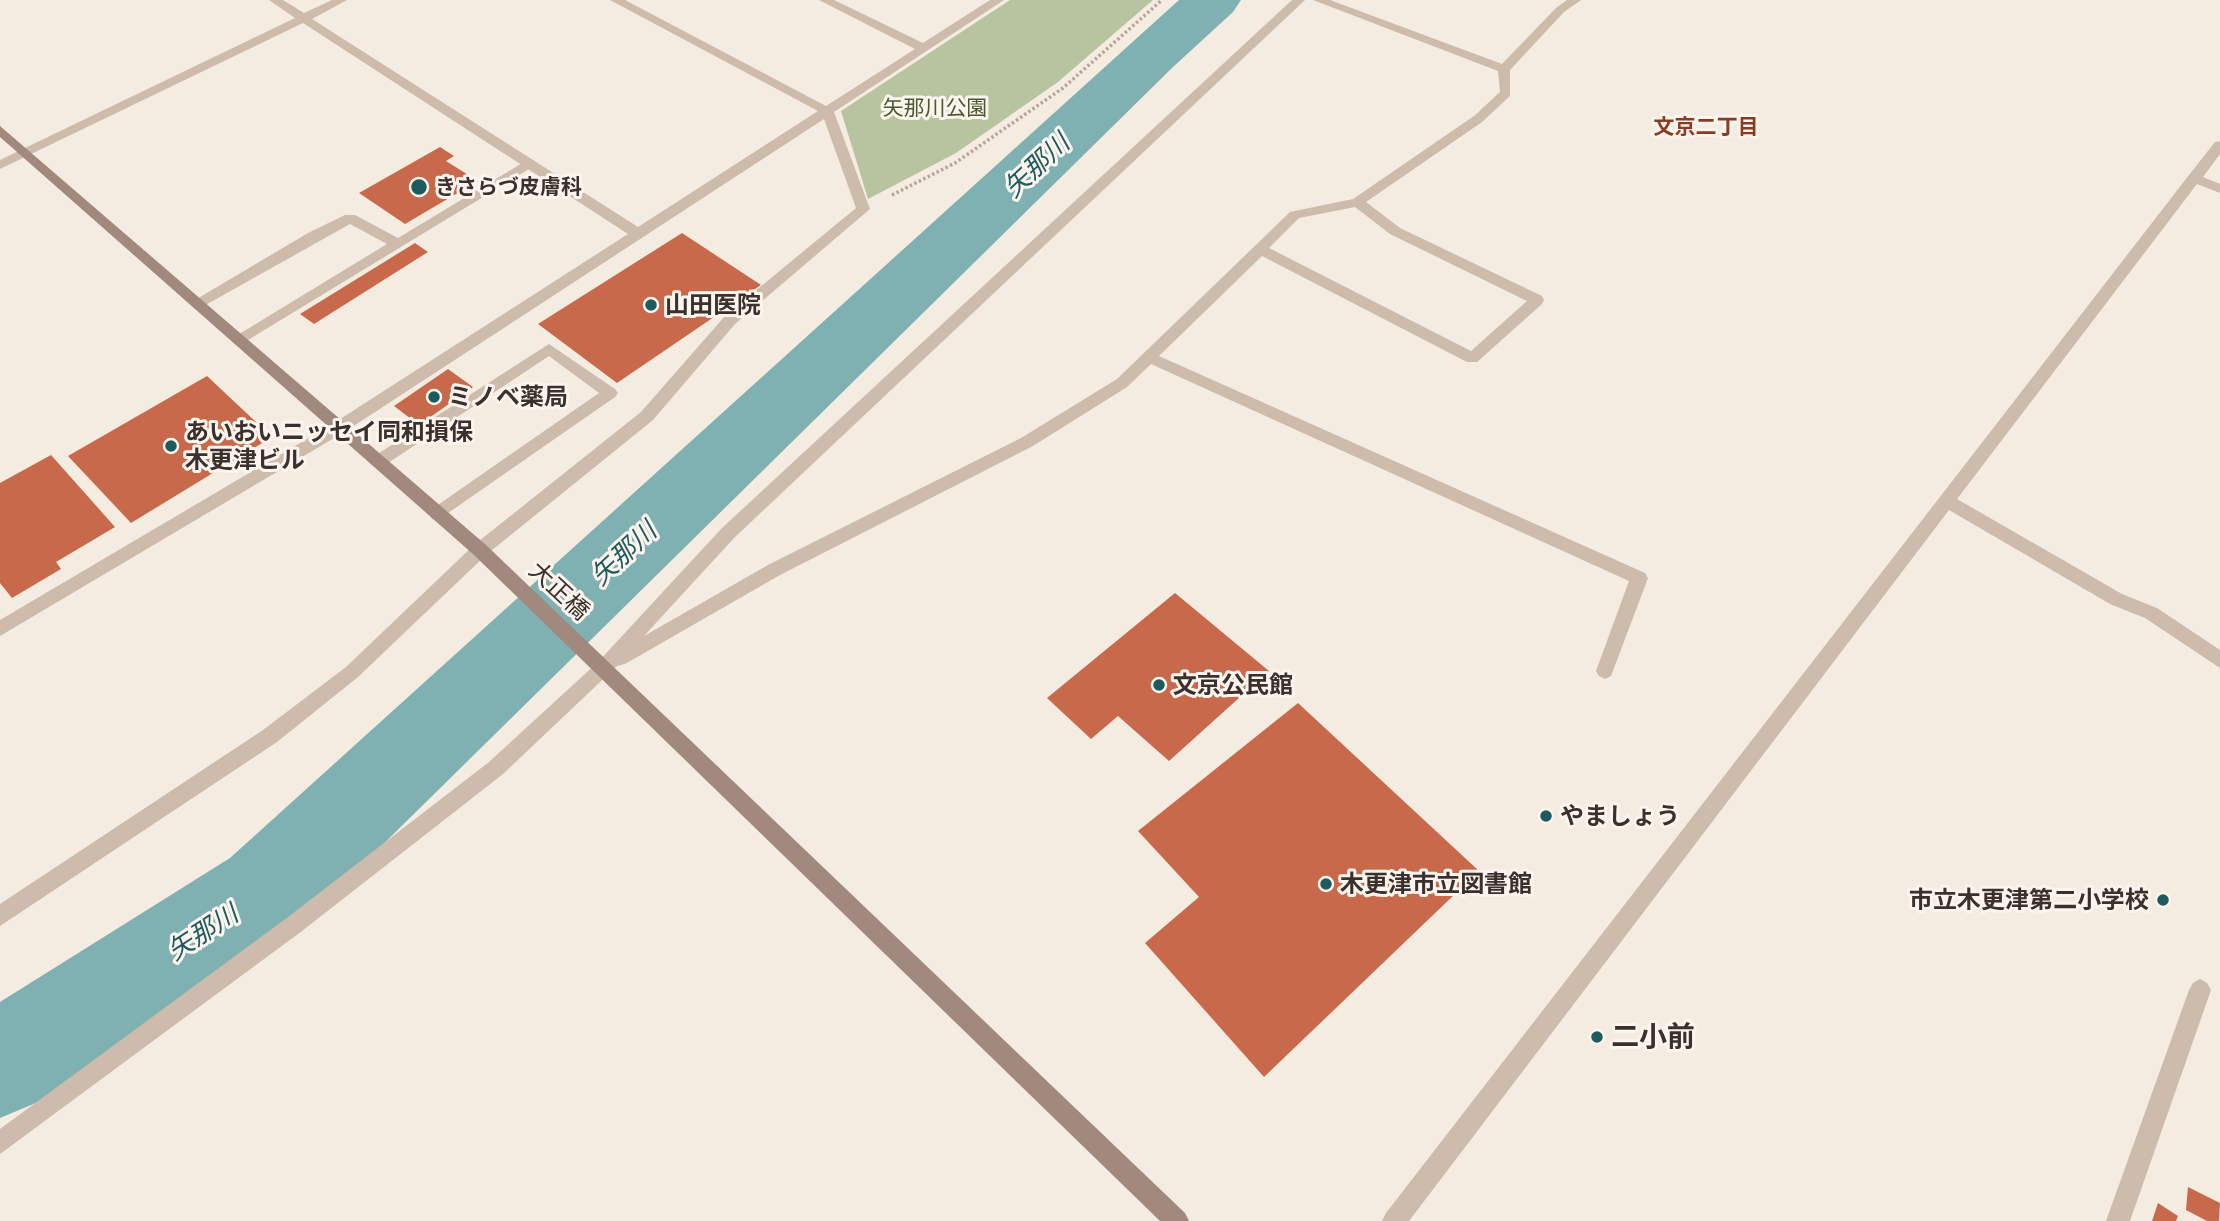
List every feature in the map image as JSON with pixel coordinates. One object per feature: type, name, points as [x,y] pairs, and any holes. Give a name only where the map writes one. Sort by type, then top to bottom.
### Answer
[{"type":"street","points":[[275,0],[637,233]]},
{"type":"street","points":[[0,165],[341,0]]},
{"type":"street","points":[[0,916],[270,736],[352,671],[480,550],[647,416],[730,320],[863,209],[827,111],[616,0]]},
{"type":"street","points":[[825,0],[925,49]]},
{"type":"street","points":[[0,629],[340,427],[998,0]]},
{"type":"street","points":[[0,1143],[496,768],[604,667],[728,533],[1299,0]]},
{"type":"street","points":[[1319,0],[1504,69]]},
{"type":"street","points":[[604,667],[774,570],[1027,442],[1122,383],[1295,215],[1357,202],[1478,119],[1506,93],[1504,69],[1560,10],[1575,0]]},
{"type":"street","name":"大正橋","points":[[0,130],[480,550],[1177,1221]]},
{"type":"street","points":[[1394,1221],[2220,145]]},
{"type":"street","points":[[239,339],[529,163]]},
{"type":"street","points":[[2194,178],[2220,189]]},
{"type":"street","points":[[1260,249],[1472,358],[1537,300],[1395,231],[1357,202]]},
{"type":"street","points":[[197,303],[313,236],[350,218],[398,244]]},
{"type":"street","points":[[379,461],[549,349],[610,393],[438,514]]},
{"type":"street","points":[[1149,357],[1639,578],[1605,671]]},
{"type":"street","points":[[1947,501],[2116,599],[2151,613],[2220,660]]},
{"type":"street","points":[[2118,1221],[2200,990]]},
{"type":"path","points":[[863,209],[955,163],[988,141],[1063,88],[1161,0]]},
{"type":"green space","name":"矢那川公園","points":[[1010,0],[1153,0],[1058,82],[956,153],[868,199],[841,111]]},
{"type":"building","name":"きさらづ皮膚科","points":[[440,147],[454,156],[446,161],[478,181],[405,224],[359,193]]},
{"type":"building","name":"山田医院","points":[[682,233],[761,285],[617,383],[538,324]]},
{"type":"building","points":[[415,243],[428,252],[314,324],[300,314]]},
{"type":"building","name":"ミノベ薬局","points":[[448,369],[473,387],[419,425],[394,406]]},
{"type":"building","name":"あいおいニッセイ同和損保 木更津ビル","points":[[207,376],[272,437],[131,523],[68,456]]},
{"type":"building","points":[[51,455],[115,527],[56,562],[61,569],[12,598],[0,583],[0,483]]},
{"type":"building","name":"文京公民館","points":[[1175,593],[1269,671],[1169,761],[1118,716],[1091,739],[1047,698]]},
{"type":"building","name":"木更津市立図書館","points":[[1298,703],[1479,871],[1264,1077],[1145,943],[1199,897],[1138,831]]},
{"type":"building","points":[[2188,1187],[2220,1203],[2219,1221],[2207,1221],[2186,1210]]},
{"type":"building","points":[[2158,1203],[2178,1216],[2176,1221],[2152,1221]]},
{"type":"waterway","name":"矢那川","points":[[0,1064],[265,892],[1152,54],[1213,0]]},
{"type":"place","name":"きさらづ皮膚科","points":[[419,187]]},
{"type":"place","name":"山田医院","points":[[651,305]]},
{"type":"place","name":"ミノベ薬局","points":[[434,397]]},
{"type":"place","name":"あいおいニッセイ同和損保 木更津ビル","points":[[171,446]]},
{"type":"place","name":"文京公民館","points":[[1159,685]]},
{"type":"place","name":"やましょう","points":[[1546,816]]},
{"type":"place","name":"木更津市立図書館","points":[[1326,884]]},
{"type":"place","name":"市立木更津第二小学校","points":[[2163,900]]},
{"type":"place","name":"二小前","points":[[1597,1037]]},
{"type":"district","name":"文京二丁目","points":[[1706,127]]}]
